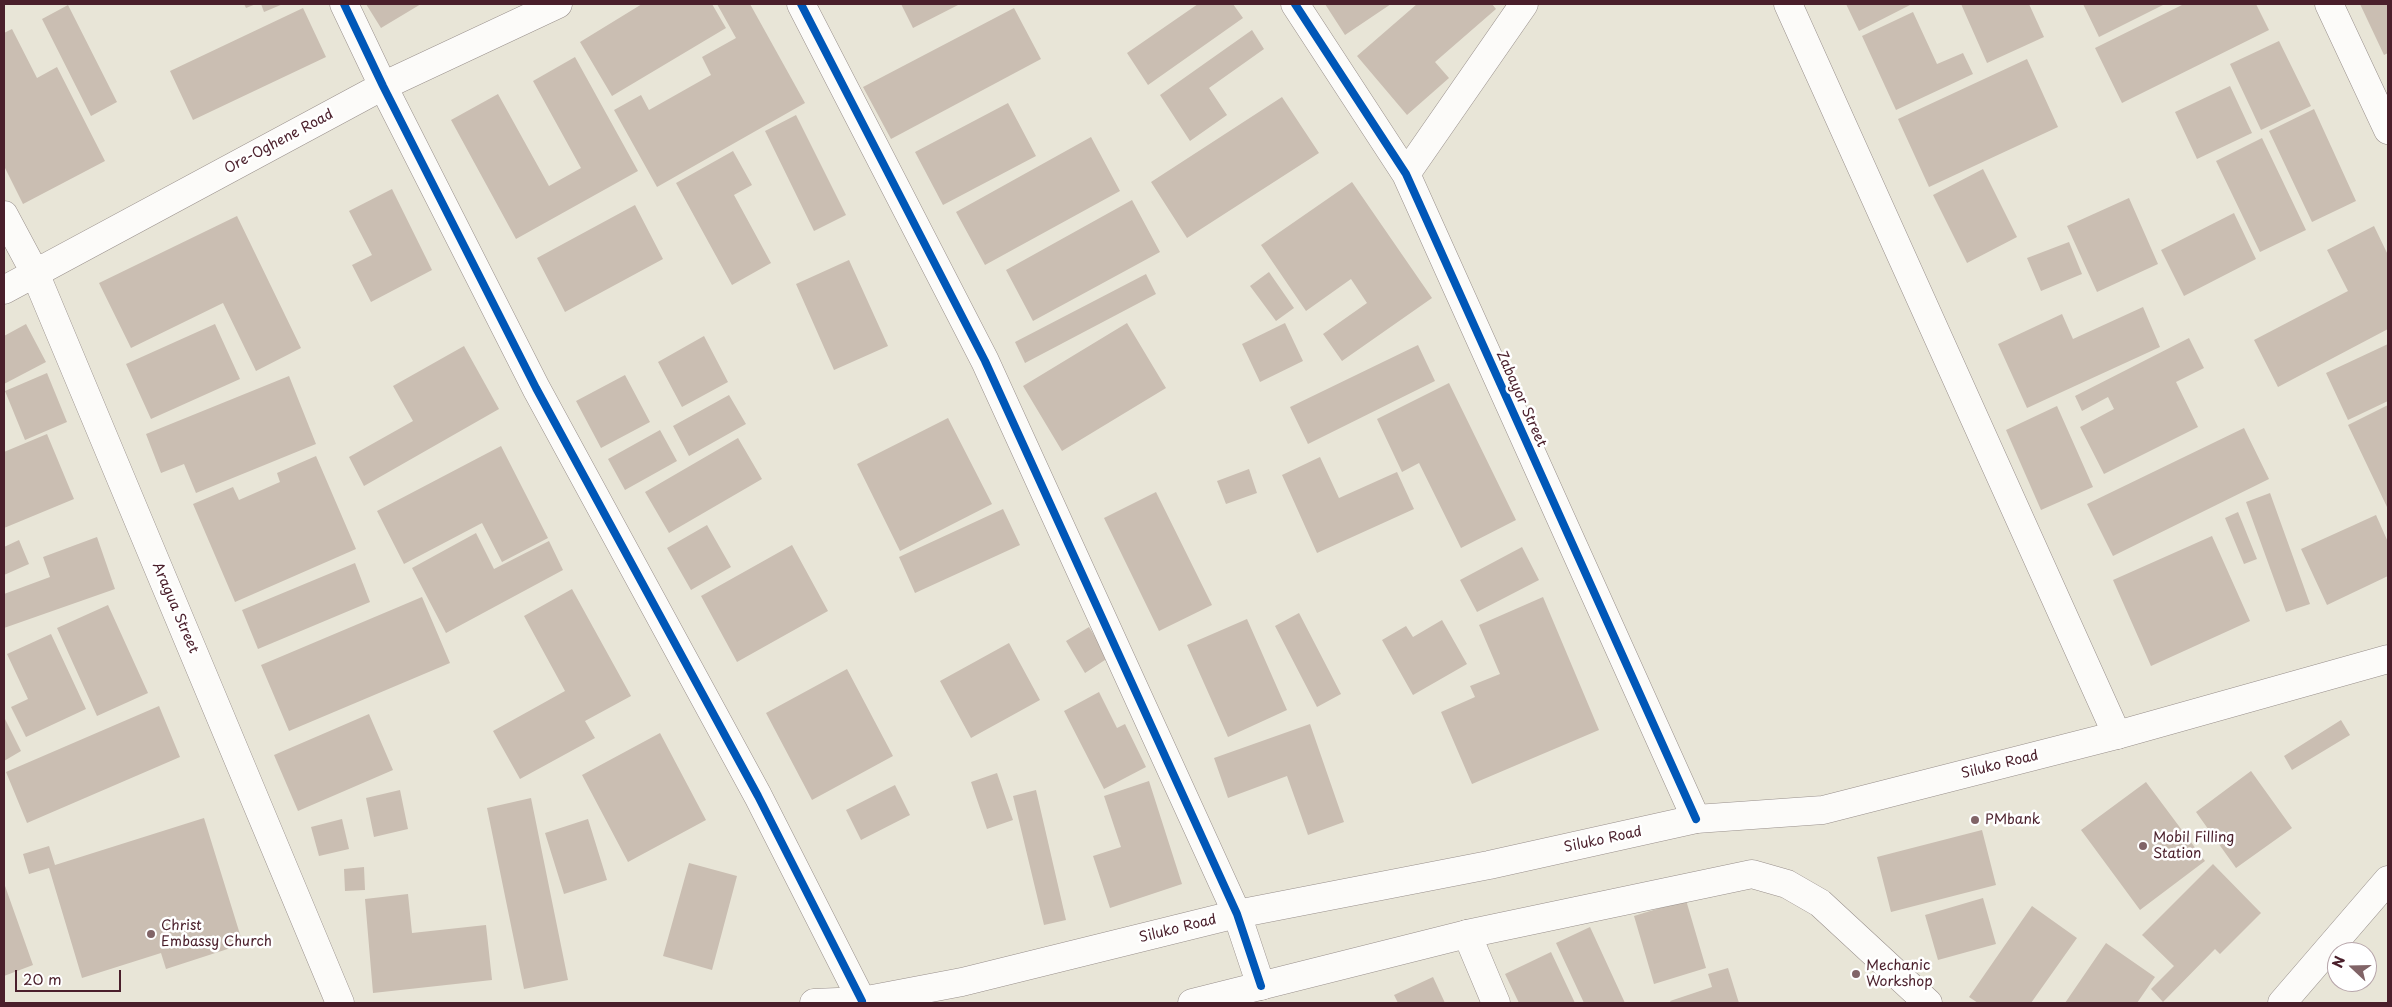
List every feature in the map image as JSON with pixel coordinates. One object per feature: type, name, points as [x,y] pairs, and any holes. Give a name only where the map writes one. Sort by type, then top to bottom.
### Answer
[{"type":"street","points":[[344,4],[383,86],[536,388],[758,796],[862,1001]]},
{"type":"street","name":"Ore-Oghene Road","points":[[4,290],[383,86],[558,4]]},
{"type":"street","points":[[801,4],[985,361],[1238,914],[1261,986]]},
{"type":"street","name":"Zabayor Street","points":[[1295,4],[1406,174],[1696,819]]},
{"type":"street","points":[[1406,174],[1524,4]]},
{"type":"street","points":[[1788,4],[2117,735]]},
{"type":"street","points":[[2329,4],[2388,130]]},
{"type":"street","name":"Aragua Street","points":[[4,215],[35,273],[340,1003]]},
{"type":"street","name":"Siluko Road","points":[[814,1003],[862,1001],[962,982],[1238,914],[1489,865],[1696,819],[1822,810],[2117,735],[2388,659]]},
{"type":"street","points":[[1192,1003],[1467,934],[1752,874],[1787,884],[1820,903],[1928,1003]]},
{"type":"street","points":[[2282,1003],[2388,880]]},
{"type":"street","points":[[1467,934],[1496,1003]]},
{"type":"building","points":[[244,4],[256,4],[246,8]]},
{"type":"building","points":[[261,4],[283,4],[264,12]]},
{"type":"building","points":[[366,4],[421,4],[381,28]]},
{"type":"building","points":[[642,4],[712,4],[726,28],[612,96],[580,42]]},
{"type":"building","points":[[717,4],[750,4],[805,103],[657,187],[614,110],[641,95],[649,110],[711,75],[702,57],[736,38]]},
{"type":"building","points":[[901,4],[960,4],[913,28]]},
{"type":"building","points":[[1198,4],[1233,4],[1243,18],[1148,85],[1127,53]]},
{"type":"building","points":[[1325,4],[1391,4],[1345,35]]},
{"type":"building","points":[[1417,4],[1492,4],[1496,9],[1435,62],[1449,78],[1407,115],[1357,56]]},
{"type":"building","points":[[1846,4],[1912,4],[1859,31]]},
{"type":"building","points":[[1961,4],[2029,4],[2044,37],[1987,63]]},
{"type":"building","points":[[2083,4],[2165,4],[2099,37]]},
{"type":"building","points":[[2184,4],[2256,4],[2269,30],[2122,103],[2095,48]]},
{"type":"building","points":[[2360,4],[2388,4],[2388,53],[2384,55]]},
{"type":"building","points":[[68,5],[117,102],[91,116],[42,19]]},
{"type":"building","points":[[303,8],[326,57],[193,120],[170,71]]},
{"type":"building","points":[[1014,8],[1041,59],[891,139],[863,87]]},
{"type":"building","points":[[1913,12],[1937,64],[1963,53],[1973,74],[1896,110],[1862,36]]},
{"type":"building","points":[[12,29],[37,78],[57,67],[105,161],[23,204],[4,166],[4,33]]},
{"type":"building","points":[[1252,30],[1264,49],[1209,88],[1227,115],[1190,141],[1160,95]]},
{"type":"building","points":[[2279,41],[2311,106],[2261,130],[2230,64]]},
{"type":"building","points":[[575,57],[638,171],[516,239],[451,120],[498,94],[549,186],[581,168],[533,81]]},
{"type":"building","points":[[2027,59],[2058,127],[1929,187],[1898,119]]},
{"type":"building","points":[[2230,86],[2252,133],[2197,159],[2175,112]]},
{"type":"building","points":[[1282,97],[1319,153],[1187,238],[1151,182]]},
{"type":"building","points":[[1008,103],[1036,156],[943,205],[915,152]]},
{"type":"building","points":[[2314,109],[2356,201],[2312,222],[2269,131]]},
{"type":"building","points":[[796,115],[846,215],[814,231],[765,131]]},
{"type":"building","points":[[1091,137],[1120,191],[985,265],[956,212]]},
{"type":"building","points":[[2262,138],[2306,230],[2260,252],[2216,161]]},
{"type":"building","points":[[733,151],[752,185],[734,195],[771,263],[732,285],[676,183]]},
{"type":"building","points":[[1983,169],[2017,237],[1967,263],[1933,195]]},
{"type":"building","points":[[1352,182],[1432,298],[1342,361],[1323,334],[1367,303],[1351,279],[1306,311],[1261,245]]},
{"type":"building","points":[[392,189],[432,270],[371,302],[352,265],[372,255],[349,211]]},
{"type":"building","points":[[2129,198],[2158,264],[2097,292],[2067,226]]},
{"type":"building","points":[[1132,200],[1160,252],[1033,321],[1006,270]]},
{"type":"building","points":[[635,205],[663,259],[565,312],[537,258]]},
{"type":"building","points":[[2234,213],[2256,259],[2184,296],[2161,250]]},
{"type":"building","points":[[237,216],[301,348],[256,371],[223,303],[131,348],[99,283]]},
{"type":"building","points":[[2374,226],[2388,255],[2388,329],[2278,387],[2254,340],[2348,291],[2327,250]]},
{"type":"building","points":[[2069,242],[2082,274],[2041,291],[2027,258]]},
{"type":"building","points":[[849,260],[888,346],[834,370],[796,284]]},
{"type":"building","points":[[1269,272],[1294,308],[1276,321],[1250,286]]},
{"type":"building","points":[[1146,274],[1156,294],[1025,363],[1015,342]]},
{"type":"building","points":[[2143,307],[2160,347],[2027,408],[1998,344],[2062,314],[2073,339]]},
{"type":"building","points":[[1127,323],[1166,388],[1062,451],[1023,386]]},
{"type":"building","points":[[1285,323],[1303,361],[1260,382],[1242,344]]},
{"type":"building","points":[[26,324],[46,362],[4,384],[4,336]]},
{"type":"building","points":[[215,324],[240,379],[151,419],[126,364]]},
{"type":"building","points":[[704,336],[728,382],[682,407],[658,362]]},
{"type":"building","points":[[2189,338],[2204,368],[2176,382],[2198,427],[2104,474],[2080,427],[2114,409],[2108,397],[2082,411],[2075,396]]},
{"type":"building","points":[[2388,344],[2388,401],[2348,420],[2326,373]]},
{"type":"building","points":[[1418,345],[1435,381],[1308,444],[1290,407]]},
{"type":"building","points":[[464,346],[499,409],[364,486],[349,457],[413,421],[393,386]]},
{"type":"building","points":[[47,373],[67,422],[25,440],[5,391]]},
{"type":"building","points":[[625,375],[650,422],[601,448],[576,401]]},
{"type":"building","points":[[289,376],[316,444],[196,493],[184,464],[161,473],[146,434]]},
{"type":"building","points":[[1449,383],[1516,520],[1461,548],[1419,463],[1402,472],[1377,419]]},
{"type":"building","points":[[729,395],[746,424],[689,456],[673,426]]},
{"type":"building","points":[[2388,405],[2388,507],[2387,507],[2348,425]]},
{"type":"building","points":[[2057,406],[2093,487],[2041,510],[2006,430]]},
{"type":"building","points":[[948,418],[992,504],[900,551],[857,464]]},
{"type":"building","points":[[2244,428],[2269,479],[2113,556],[2087,504]]},
{"type":"building","points":[[660,430],[677,461],[625,490],[608,459]]},
{"type":"building","points":[[47,434],[74,499],[4,528],[4,452]]},
{"type":"building","points":[[738,438],[762,479],[669,533],[645,492]]},
{"type":"building","points":[[501,446],[548,538],[502,562],[482,523],[404,564],[377,511]]},
{"type":"building","points":[[316,456],[356,549],[235,602],[193,504],[233,487],[239,500],[280,482],[277,473]]},
{"type":"building","points":[[1320,457],[1339,498],[1397,472],[1414,509],[1317,553],[1282,475]]},
{"type":"building","points":[[1249,469],[1257,493],[1226,504],[1217,481]]},
{"type":"building","points":[[1156,492],[1212,605],[1159,631],[1104,518]]},
{"type":"building","points":[[2270,493],[2310,604],[2286,612],[2246,502]]},
{"type":"building","points":[[1003,509],[1020,545],[915,593],[899,557]]},
{"type":"building","points":[[2238,512],[2257,559],[2244,564],[2225,518]]},
{"type":"building","points":[[2376,515],[2388,542],[2388,576],[2327,605],[2301,549]]},
{"type":"building","points":[[707,525],[731,567],[691,590],[667,548]]},
{"type":"building","points":[[476,533],[494,569],[549,541],[563,570],[446,633],[412,568]]},
{"type":"building","points":[[2212,536],[2250,621],[2151,666],[2113,580]]},
{"type":"building","points":[[97,537],[115,589],[4,628],[4,594],[50,577],[43,557]]},
{"type":"building","points":[[19,540],[29,564],[4,575],[4,547]]},
{"type":"building","points":[[792,545],[828,611],[737,662],[701,596]]},
{"type":"building","points":[[1522,547],[1539,580],[1477,612],[1460,580]]},
{"type":"building","points":[[355,563],[370,602],[258,649],[242,610]]},
{"type":"building","points":[[572,589],[631,696],[585,721],[595,738],[520,779],[493,731],[565,691],[524,616]]},
{"type":"building","points":[[422,597],[450,663],[289,731],[261,665]]},
{"type":"building","points":[[1543,597],[1599,730],[1472,784],[1441,712],[1475,697],[1470,686],[1500,674],[1479,625]]},
{"type":"building","points":[[108,605],[148,693],[97,716],[57,628]]},
{"type":"building","points":[[1299,613],[1341,694],[1317,707],[1275,626]]},
{"type":"building","points":[[1247,619],[1287,710],[1228,737],[1187,645]]},
{"type":"building","points":[[1442,620],[1467,664],[1413,695],[1382,640],[1406,626],[1413,637]]},
{"type":"building","points":[[1089,627],[1108,658],[1085,673],[1066,641]]},
{"type":"building","points":[[51,634],[86,709],[26,737],[11,707],[28,699],[7,654]]},
{"type":"building","points":[[1009,643],[1040,700],[971,738],[940,681]]},
{"type":"building","points":[[847,669],[893,756],[812,800],[766,713]]},
{"type":"building","points":[[1099,692],[1117,728],[1125,724],[1146,767],[1104,789],[1064,711]]},
{"type":"building","points":[[159,706],[180,757],[27,823],[6,772]]},
{"type":"building","points":[[369,714],[393,770],[298,811],[274,755]]},
{"type":"building","points":[[4,717],[21,751],[4,761]]},
{"type":"building","points":[[2341,720],[2350,735],[2292,770],[2284,756]]},
{"type":"building","points":[[1310,724],[1344,822],[1308,835],[1287,776],[1228,798],[1214,758]]},
{"type":"building","points":[[660,733],[706,820],[628,862],[582,775]]},
{"type":"building","points":[[2251,771],[2292,828],[2236,868],[2196,812]]},
{"type":"building","points":[[997,773],[1013,820],[987,829],[971,782]]},
{"type":"building","points":[[1149,781],[1182,884],[1110,908],[1093,856],[1121,847],[1104,796]]},
{"type":"building","name":"Mobil Filling Station","points":[[2146,782],[2205,861],[2140,910],[2081,830]]},
{"type":"building","points":[[895,785],[910,815],[861,840],[846,810]]},
{"type":"building","points":[[400,790],[408,829],[374,837],[366,798]]},
{"type":"building","points":[[1036,790],[1066,920],[1044,925],[1013,796]]},
{"type":"building","points":[[531,798],[568,980],[524,989],[487,808]]},
{"type":"building","points":[[204,818],[243,944],[166,969],[161,953],[82,978],[49,868],[29,874],[23,854],[49,846],[55,865]]},
{"type":"building","points":[[342,819],[349,849],[319,856],[311,827]]},
{"type":"building","points":[[588,819],[607,880],[564,894],[545,833]]},
{"type":"building","points":[[1982,830],[1996,885],[1891,912],[1877,857]]},
{"type":"building","points":[[689,863],[737,876],[712,970],[663,956]]},
{"type":"building","points":[[2213,864],[2261,913],[2220,954],[2215,949],[2163,1002],[2151,989],[2174,966],[2142,935]]},
{"type":"building","points":[[364,867],[365,890],[345,891],[344,869]]},
{"type":"building","points":[[4,883],[33,965],[4,976]]},
{"type":"building","points":[[408,894],[412,933],[486,925],[492,980],[373,993],[365,899]]},
{"type":"building","points":[[1983,898],[1996,944],[1938,960],[1925,915]]},
{"type":"building","points":[[1686,900],[1706,968],[1654,984],[1634,916]]},
{"type":"building","points":[[2032,906],[2077,938],[2031,1003],[1978,1003],[1969,997]]},
{"type":"building","points":[[1590,927],[1625,1003],[1584,1003],[1556,943]]},
{"type":"building","points":[[2106,943],[2155,977],[2137,1003],[2065,1003]]},
{"type":"building","points":[[1551,952],[1575,1003],[1519,1003],[1505,974]]},
{"type":"building","points":[[1728,968],[1739,1003],[1671,1003],[1670,1001],[1712,987],[1708,974]]},
{"type":"building","points":[[1433,977],[1445,1003],[1398,1003],[1394,995]]},
{"type":"cycle path","points":[[344,4],[383,86],[536,388],[758,796],[862,1001]]},
{"type":"cycle path","points":[[801,4],[985,361],[1237,914],[1261,986]]},
{"type":"cycle path","points":[[1295,4],[1406,174],[1696,819]]},
{"type":"place","name":"PMbank","points":[[1975,820]]},
{"type":"place","name":"Mobil Filling Station","points":[[2143,846]]},
{"type":"place","name":"Christ Embassy Church","points":[[151,934]]},
{"type":"place","name":"Mechanic Workshop","points":[[1856,974]]}]
